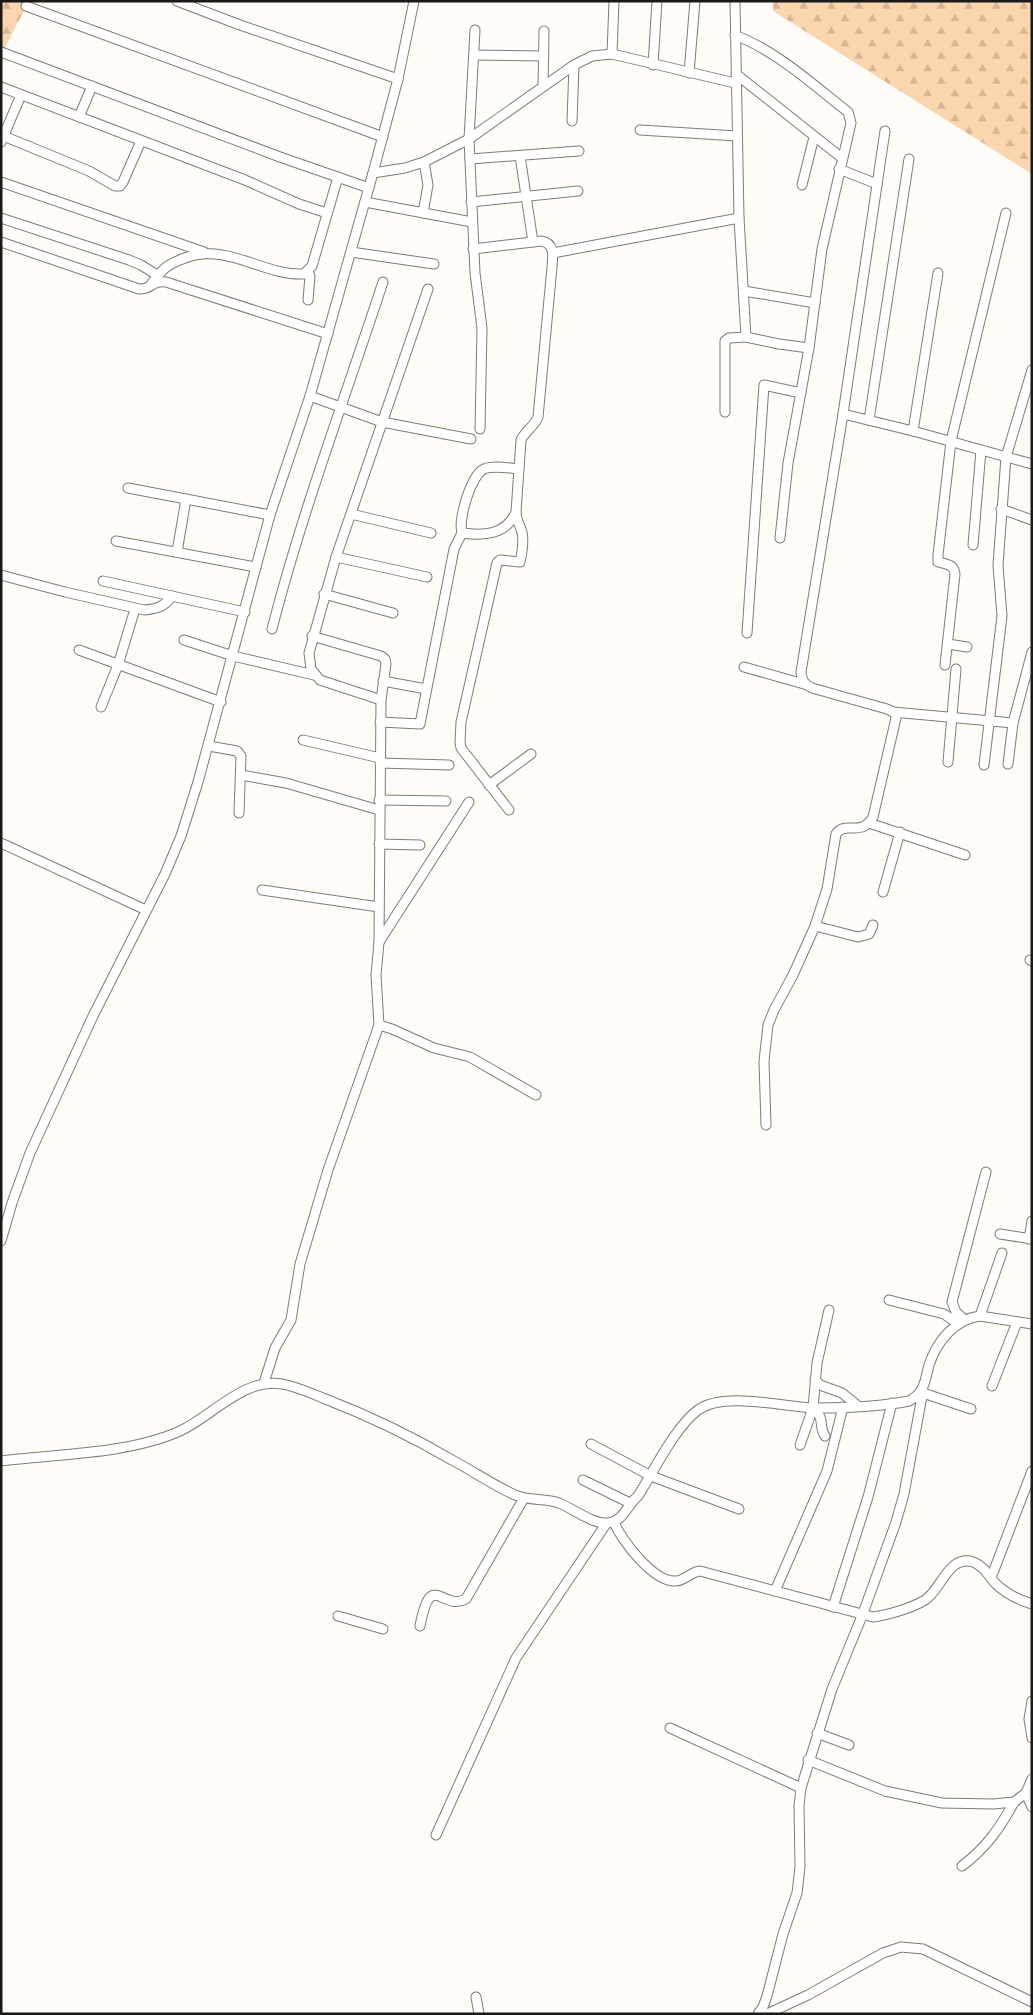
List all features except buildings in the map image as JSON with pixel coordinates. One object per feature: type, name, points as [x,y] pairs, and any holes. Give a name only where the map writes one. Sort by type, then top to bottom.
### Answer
[{"type":"street","points":[[177,1],[240,25],[398,79]]},
{"type":"street","points":[[1,1240],[30,1152],[92,1016],[164,874],[181,836],[209,746],[270,515],[310,396],[369,188],[398,79],[414,1]]},
{"type":"street","points":[[612,54],[614,1]]},
{"type":"street","points":[[653,65],[657,1]]},
{"type":"street","points":[[689,73],[695,1]]},
{"type":"street","points":[[735,1],[739,218],[746,337]]},
{"type":"street","points":[[26,6],[383,136]]},
{"type":"street","points":[[475,30],[469,139],[473,249],[482,328],[480,429]]},
{"type":"street","points":[[543,86],[544,31]]},
{"type":"street","points":[[735,35],[775,55],[848,112],[851,123],[822,249],[809,348],[788,463],[780,538]]},
{"type":"street","points":[[1,52],[280,157],[369,188]]},
{"type":"street","points":[[373,173],[405,168],[424,162],[469,139],[574,65],[592,56],[612,54],[689,73],[736,79],[842,158]]},
{"type":"street","points":[[474,55],[544,56]]},
{"type":"street","points":[[572,121],[574,65]]},
{"type":"street","points":[[79,117],[92,86]]},
{"type":"street","points":[[1,88],[255,184],[299,204],[328,213]]},
{"type":"street","points":[[21,95],[2,138],[89,171],[115,186],[120,186],[123,182],[141,141]]},
{"type":"street","points":[[640,130],[737,136]]},
{"type":"street","points":[[804,684],[801,672],[843,414],[885,131]]},
{"type":"street","points":[[802,185],[814,137]]},
{"type":"street","points":[[470,159],[579,151]]},
{"type":"street","points":[[520,156],[532,242]]},
{"type":"street","points":[[869,420],[909,159]]},
{"type":"street","points":[[423,213],[428,185],[424,162]]},
{"type":"street","points":[[839,170],[877,184]]},
{"type":"street","points":[[1,242],[144,290],[170,263],[191,255],[205,253],[223,254],[296,275],[304,274],[312,266],[338,177]]},
{"type":"street","points":[[1,182],[205,253]]},
{"type":"street","points":[[471,202],[578,191]]},
{"type":"street","points":[[365,202],[472,222]]},
{"type":"street","points":[[946,665],[956,574],[954,567],[951,565],[938,562],[938,555],[951,441],[1006,213]]},
{"type":"street","points":[[1,218],[141,265],[158,281],[200,292],[328,334]]},
{"type":"street","points":[[553,253],[739,218]]},
{"type":"street","points":[[473,249],[547,242],[551,246],[553,253],[538,417],[535,425],[523,434],[521,440],[516,512],[516,520],[523,535],[520,562],[500,560],[497,562],[460,732],[462,748],[509,810]]},
{"type":"street","points":[[351,252],[434,264]]},
{"type":"street","points":[[308,272],[310,276],[308,300]]},
{"type":"street","points":[[913,431],[938,273]]},
{"type":"street","points":[[272,630],[292,552],[383,282]]},
{"type":"street","points":[[314,675],[309,660],[312,636],[324,594],[428,289]]},
{"type":"street","points":[[744,291],[815,303]]},
{"type":"street","points":[[725,412],[725,341],[729,338],[746,337],[809,348]]},
{"type":"street","points":[[984,765],[1002,616],[998,564],[1006,457],[1032,370]]},
{"type":"street","points":[[747,633],[764,385],[801,394]]},
{"type":"street","points":[[310,396],[382,422],[471,439]]},
{"type":"street","points":[[843,414],[951,441],[1032,464]]},
{"type":"street","points":[[972,545],[981,450]]},
{"type":"street","points":[[380,722],[420,724],[454,549],[462,533],[460,527],[461,514],[476,475],[489,467],[519,469]]},
{"type":"street","points":[[128,488],[270,515]]},
{"type":"street","points":[[176,552],[186,499]]},
{"type":"street","points":[[1001,509],[1032,520]]},
{"type":"street","points":[[462,533],[476,535],[493,534],[512,521],[516,512]]},
{"type":"street","points":[[351,514],[431,533]]},
{"type":"street","points":[[116,541],[256,567]]},
{"type":"street","points":[[336,557],[427,577]]},
{"type":"street","points":[[1,575],[135,609],[156,609],[166,605],[172,596]]},
{"type":"street","points":[[103,582],[245,612]]},
{"type":"street","points":[[324,594],[393,613]]},
{"type":"street","points":[[101,707],[118,665],[135,609]]},
{"type":"street","points":[[264,1383],[275,1348],[292,1320],[302,1255],[328,1170],[379,1025],[376,975],[379,942],[380,722],[386,664],[385,659],[312,636]]},
{"type":"street","points":[[184,640],[233,656],[314,675],[320,680],[381,700]]},
{"type":"street","points":[[948,644],[967,647]]},
{"type":"street","points":[[78,650],[221,702]]},
{"type":"street","points":[[1008,764],[1013,723],[1032,652]]},
{"type":"street","points":[[744,667],[893,712],[1013,723]]},
{"type":"street","points":[[948,762],[956,668]]},
{"type":"street","points":[[384,681],[426,689]]},
{"type":"street","points":[[766,1125],[764,1061],[768,1025],[774,1010],[794,975],[815,926],[827,889],[836,834],[844,828],[860,829],[869,823],[876,807],[886,754],[896,718],[893,712]]},
{"type":"street","points":[[303,740],[380,761],[448,765]]},
{"type":"street","points":[[209,746],[237,751],[241,756],[239,813]]},
{"type":"street","points":[[489,785],[531,754]]},
{"type":"street","points":[[241,775],[286,783],[379,810]]},
{"type":"street","points":[[379,800],[446,801]]},
{"type":"street","points":[[379,942],[469,802]]},
{"type":"street","points":[[869,823],[965,855]]},
{"type":"street","points":[[883,892],[900,832]]},
{"type":"street","points":[[1,843],[146,910]]},
{"type":"street","points":[[379,844],[420,845]]},
{"type":"street","points":[[262,890],[379,907]]},
{"type":"street","points":[[815,926],[858,937],[869,934],[873,925]]},
{"type":"street","points":[[379,1025],[434,1048],[470,1057],[536,1095]]},
{"type":"street","points":[[961,1322],[952,1302],[986,1172]]},
{"type":"street","points":[[1000,1234],[1030,1239],[1032,1221]]},
{"type":"street","points":[[980,1316],[1002,1253]]},
{"type":"street","points":[[889,1300],[944,1314],[961,1322]]},
{"type":"street","points":[[800,1445],[812,1408],[818,1358],[829,1310]]},
{"type":"street","points":[[758,2014],[767,1996],[783,1934],[797,1893],[800,1867],[799,1806],[808,1760],[832,1689],[884,1557],[904,1494],[923,1391],[934,1352],[949,1331],[961,1322],[980,1316],[1032,1324]]},
{"type":"street","points":[[992,1386],[1017,1322]]},
{"type":"street","points":[[815,1380],[820,1385],[842,1393],[858,1406]]},
{"type":"street","points":[[1,1461],[114,1448],[167,1436],[193,1424],[235,1396],[264,1383],[288,1385],[350,1408],[418,1441],[517,1496],[558,1503],[589,1518],[610,1523],[649,1570],[667,1580],[677,1582],[694,1572],[700,1571],[862,1616],[882,1616],[924,1601],[935,1591],[953,1566],[962,1561],[971,1561],[981,1566],[1006,1592],[1032,1604]]},
{"type":"street","points":[[436,1835],[516,1658],[610,1523],[622,1517],[630,1503],[638,1496],[681,1427],[701,1408],[733,1400],[812,1408],[858,1406],[910,1401],[923,1391]]},
{"type":"street","points":[[923,1391],[970,1409]]},
{"type":"street","points":[[833,1607],[868,1497],[892,1403]]},
{"type":"street","points":[[775,1591],[827,1471],[843,1407]]},
{"type":"street","points":[[812,1408],[821,1417],[822,1432],[825,1436]]},
{"type":"street","points":[[591,1444],[651,1476],[739,1510]]},
{"type":"street","points":[[991,1578],[1032,1471]]},
{"type":"street","points":[[583,1480],[630,1503]]},
{"type":"street","points":[[420,1626],[424,1606],[429,1597],[433,1595],[462,1601],[466,1599],[524,1498]]},
{"type":"street","points":[[338,1616],[383,1629]]},
{"type":"street","points":[[1032,1701],[1030,1720],[1032,1738]]},
{"type":"street","points":[[670,1728],[801,1788]]},
{"type":"street","points":[[817,1733],[849,1745]]},
{"type":"street","points":[[808,1760],[885,1791],[914,1798],[942,1803],[993,1804],[1014,1802]]},
{"type":"street","points":[[962,1866],[976,1855],[999,1830],[1014,1802],[1026,1793],[1032,1779]]},
{"type":"street","points":[[1026,1793],[1032,1807]]},
{"type":"street","points":[[767,2014],[808,1995],[883,1953],[901,1947],[923,1949],[1032,2002]]},
{"type":"street","points":[[476,1997],[479,2014]]},
{"type":"green space","points":[[1,1],[29,1],[1,55]]},
{"type":"green space","points":[[773,1],[1032,1],[1032,174],[773,11]]}]
